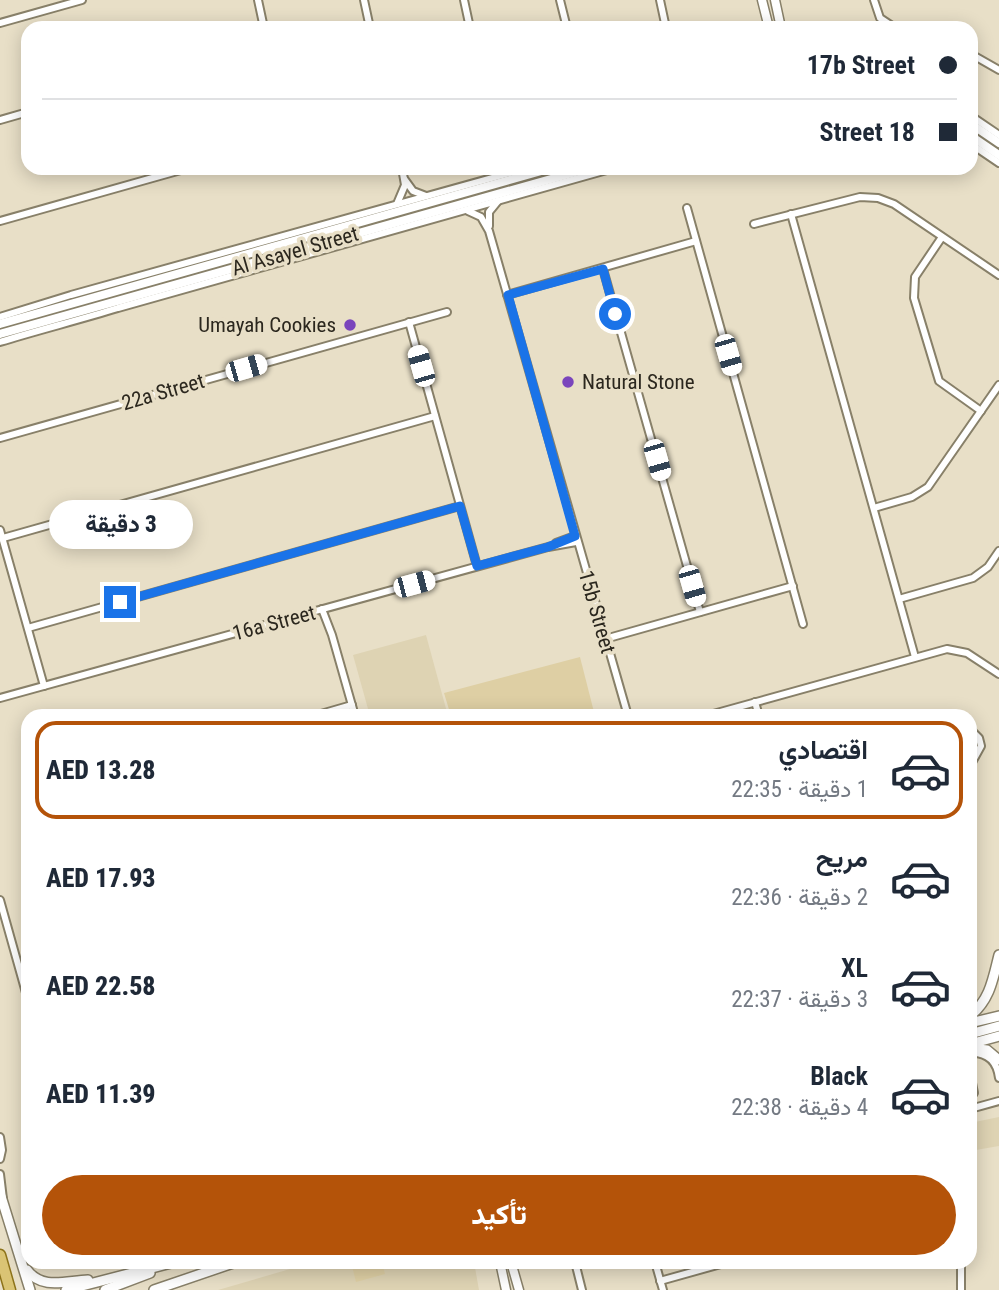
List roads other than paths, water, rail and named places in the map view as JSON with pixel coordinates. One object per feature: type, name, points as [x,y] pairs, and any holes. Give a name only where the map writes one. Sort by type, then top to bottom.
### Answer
[{"type":"main road","points":[[977,1010],[988,994],[999,955]]},
{"type":"main road","points":[[977,1021],[999,1016]]},
{"type":"main road","points":[[977,1032],[999,1026]]},
{"type":"main road","points":[[977,1045],[999,1036]]},
{"type":"main road","points":[[977,1049],[987,1050],[999,1060]]},
{"type":"main road","points":[[1,1197],[21,1260]]},
{"type":"main road","points":[[0,1255],[10,1290]]},
{"type":"main road","points":[[24,1269],[30,1290]]},
{"type":"main road","points":[[27,1269],[33,1278],[48,1285],[83,1280],[102,1286]]},
{"type":"main road","points":[[66,1290],[102,1286],[153,1269]]},
{"type":"main road","points":[[154,1290],[216,1269]]},
{"type":"street","points":[[0,23],[82,0]]},
{"type":"street","points":[[258,0],[262,21]]},
{"type":"street","points":[[364,0],[368,21]]},
{"type":"street","points":[[464,0],[468,21]]},
{"type":"street","points":[[560,0],[565,21]]},
{"type":"street","points":[[660,0],[664,21]]},
{"type":"street","points":[[762,0],[767,21]]},
{"type":"street","points":[[775,0],[780,21]]},
{"type":"street","points":[[874,0],[878,15],[883,21]]},
{"type":"street","points":[[978,58],[999,70]]},
{"type":"street","points":[[0,120],[21,114]]},
{"type":"street","points":[[978,121],[999,135]]},
{"type":"street","points":[[978,129],[999,143]]},
{"type":"street","points":[[978,141],[999,155]]},
{"type":"street","points":[[978,149],[999,163]]},
{"type":"street","points":[[0,221],[163,175]]},
{"type":"street","points":[[404,175],[413,191],[430,196]]},
{"type":"street","points":[[0,317],[504,175]]},
{"type":"street","name":"Al Asayel Street","points":[[0,324],[527,175]]},
{"type":"street","name":"Al Asayel Street","points":[[0,334],[574,175]]},
{"type":"street","points":[[0,342],[501,200],[577,175]]},
{"type":"street","points":[[396,205],[404,190],[405,178]]},
{"type":"street","points":[[754,224],[855,197],[872,197],[889,201],[999,275]]},
{"type":"street","points":[[489,231],[489,212],[501,200]]},
{"type":"street","points":[[687,208],[803,624]]},
{"type":"street","points":[[438,211],[472,211],[478,214],[489,231]]},
{"type":"street","points":[[791,214],[915,657]]},
{"type":"street","name":"15b Street","points":[[489,231],[625,709]]},
{"type":"street","points":[[942,237],[915,277],[914,298],[939,381],[981,411]]},
{"type":"street","points":[[508,295],[696,241]]},
{"type":"street","points":[[214,264],[224,254]]},
{"type":"street","points":[[603,269],[699,612]]},
{"type":"street","points":[[116,283],[127,288]]},
{"type":"street","name":"22a Street","points":[[0,438],[447,312]]},
{"type":"street","points":[[409,322],[477,566]]},
{"type":"street","points":[[874,509],[912,497],[928,486],[999,385]]},
{"type":"street","points":[[3,538],[435,416]]},
{"type":"street","points":[[28,628],[460,506]]},
{"type":"street","points":[[0,530],[44,686]]},
{"type":"street","name":"16a Street","points":[[0,698],[576,539]]},
{"type":"street","points":[[899,599],[973,578],[984,570],[999,551]]},
{"type":"street","points":[[605,639],[793,586]]},
{"type":"street","points":[[325,608],[353,709]]},
{"type":"street","points":[[730,709],[947,649],[971,655],[999,674]]},
{"type":"street","points":[[755,702],[757,709]]},
{"type":"street","points":[[338,709],[352,705]]},
{"type":"street","points":[[977,736],[981,746],[977,753]]},
{"type":"street","points":[[0,901],[21,975]]},
{"type":"street","points":[[977,1052],[990,1058],[996,1065],[999,1078]]},
{"type":"street","points":[[977,1107],[999,1101]]},
{"type":"street","points":[[0,1137],[0,1158]]},
{"type":"street","points":[[0,1174],[4,1189],[1,1197]]},
{"type":"street","points":[[502,1269],[506,1290]]},
{"type":"street","points":[[513,1269],[519,1290]]},
{"type":"street","points":[[577,1269],[582,1290]]},
{"type":"street","points":[[657,1269],[663,1290]]},
{"type":"street","points":[[660,1281],[703,1269]]},
{"type":"street","points":[[961,1269],[961,1290]]},
{"type":"place","name":"Umayah Cookies","points":[[350,325]]},
{"type":"place","name":"Natural Stone","points":[[568,382]]}]
